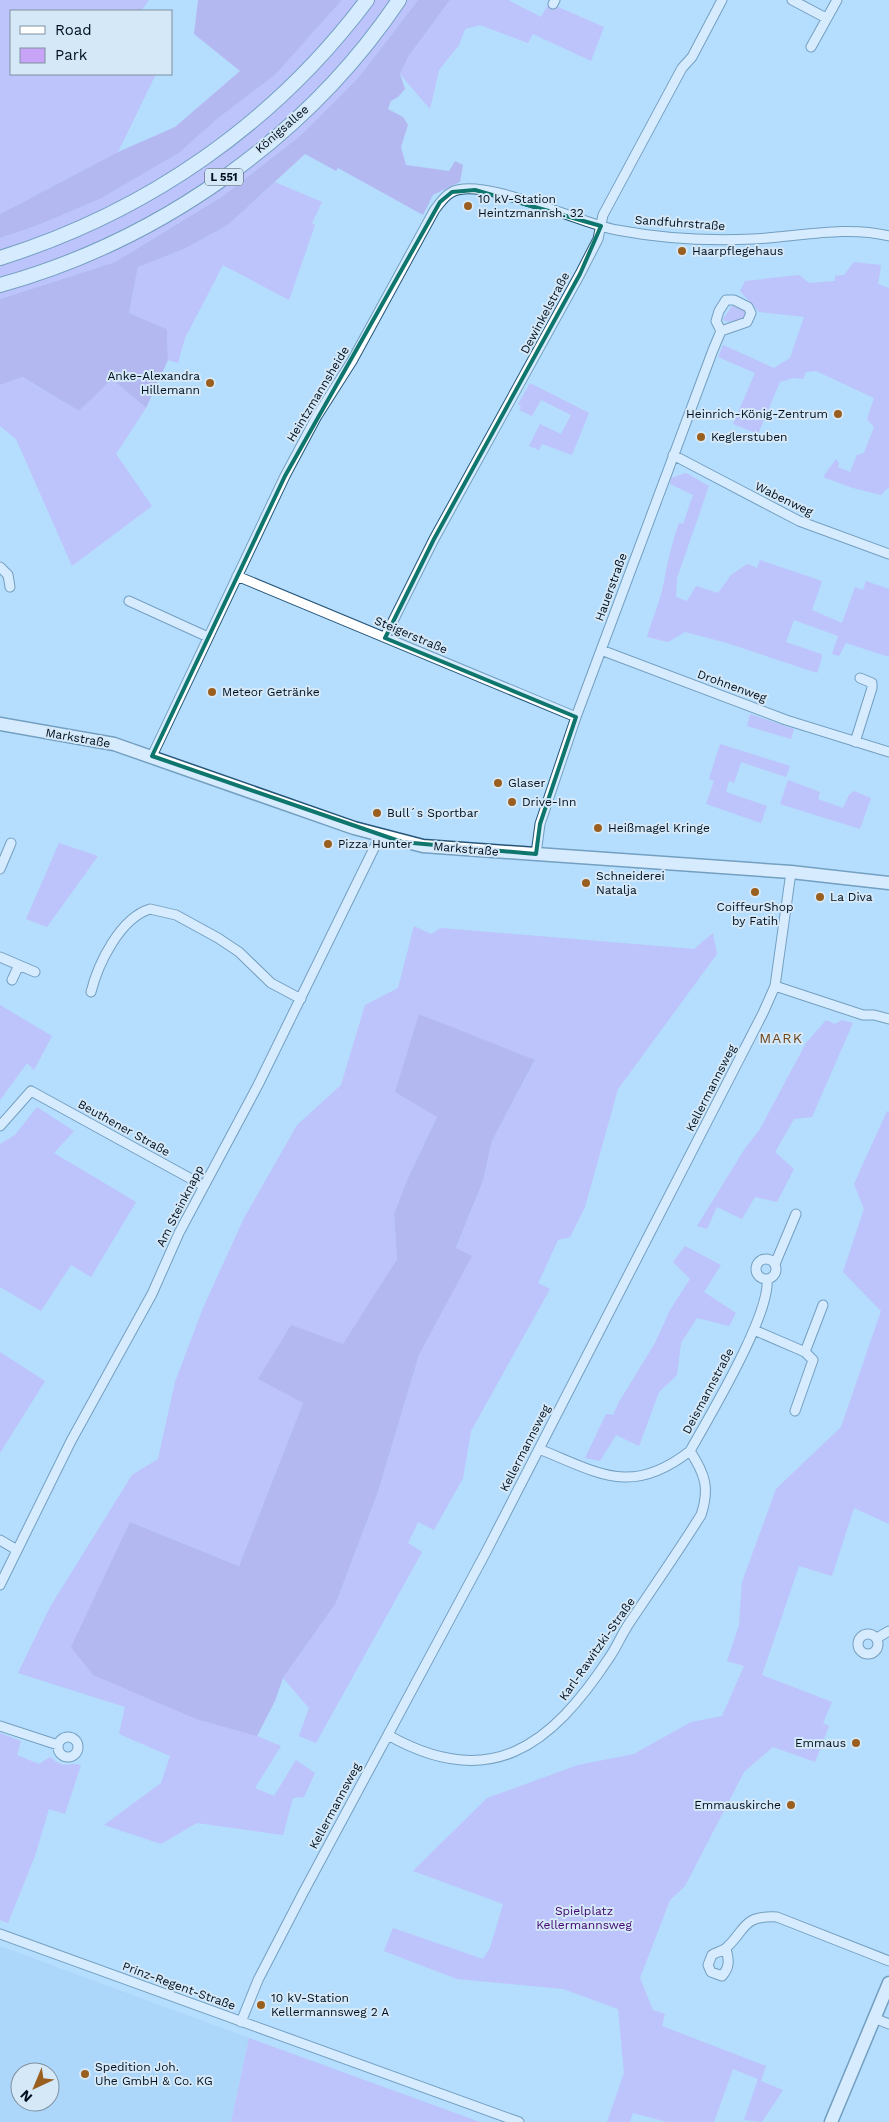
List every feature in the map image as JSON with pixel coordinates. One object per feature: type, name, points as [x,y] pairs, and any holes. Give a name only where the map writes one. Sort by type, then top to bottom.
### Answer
[{"type":"main road","name":"Königsallee","points":[[0,258],[98,222],[198,164],[235,137],[287,91],[326,50],[367,0]]},
{"type":"main road","name":"Königsallee","points":[[0,284],[62,264],[107,246],[192,199],[232,171],[286,128],[320,96],[352,62],[400,0]]},
{"type":"main road","name":"Markstraße","points":[[0,724],[114,744],[380,836],[423,846],[791,872],[889,883]]},
{"type":"main road","points":[[831,2122],[889,1983]]},
{"type":"street","name":"Dewinkelstraße","points":[[385,638],[434,539],[598,239],[604,216],[682,68],[692,57],[722,0]]},
{"type":"street","points":[[792,0],[826,18]]},
{"type":"street","points":[[810,46],[837,0]]},
{"type":"street","name":"Sandfuhrstraße","points":[[475,190],[506,195],[616,230],[707,238],[754,239],[842,231],[871,231],[889,236]]},
{"type":"street","name":"Heintzmannsheide","points":[[152,756],[300,447],[352,361],[434,212],[440,202],[452,192],[475,190]]},
{"type":"street","name":"Hauerstraße","points":[[536,854],[540,824],[576,717],[721,331]]},
{"type":"street","name":"Wabenweg","points":[[673,455],[798,521],[889,554]]},
{"type":"street","points":[[0,567],[8,575],[10,587]]},
{"type":"street","name":"Steigerstraße","points":[[237,576],[576,717]]},
{"type":"street","points":[[129,601],[208,638]]},
{"type":"street","name":"Drohnenweg","points":[[601,650],[786,720],[889,752]]},
{"type":"street","points":[[854,742],[872,688],[872,683],[860,678]]},
{"type":"street","name":"Am Steinknapp","points":[[0,1585],[71,1441],[152,1294],[179,1233],[301,999],[380,836]]},
{"type":"street","points":[[0,869],[11,843]]},
{"type":"street","name":"Kellermannsweg","points":[[241,2022],[258,1980],[539,1449],[704,1129],[775,986],[791,872]]},
{"type":"street","points":[[91,992],[101,963],[115,939],[133,918],[141,912],[150,910],[176,916],[218,938],[238,952],[271,983],[301,999]]},
{"type":"street","points":[[0,957],[35,972]]},
{"type":"street","points":[[12,980],[19,965]]},
{"type":"street","points":[[775,986],[863,1015],[874,1015],[889,1019]]},
{"type":"street","name":"Beuthener Straße","points":[[0,1126],[32,1091],[204,1186]]},
{"type":"street","name":"Deismannstraße","points":[[539,1449],[609,1477],[624,1478],[652,1473],[678,1460],[690,1451],[754,1330],[762,1308],[767,1278],[775,1273],[775,1264],[796,1214]]},
{"type":"street","name":"Deismannstraße","points":[[767,1278],[758,1274],[758,1264],[766,1259],[775,1264]]},
{"type":"street","points":[[805,1352],[823,1305]]},
{"type":"street","points":[[754,1330],[805,1352],[813,1360],[796,1411]]},
{"type":"street","name":"Karl-Rawitzki-Straße","points":[[388,1735],[400,1742],[443,1758],[479,1762],[516,1751],[553,1728],[572,1708],[609,1658],[701,1515],[706,1499],[705,1483],[699,1465],[690,1451]]},
{"type":"street","points":[[0,1540],[16,1550]]},
{"type":"street","points":[[877,1638],[889,1631]]},
{"type":"street","points":[[0,1726],[58,1745]]},
{"type":"street","points":[[726,1949],[743,1927],[751,1921],[761,1917],[777,1917],[889,1961]]},
{"type":"street","name":"Prinz-Regent-Straße","points":[[0,1934],[519,2122]]},
{"type":"street","points":[[874,2018],[889,2024]]},
{"type":"highlighted area","points":[[475,190],[601,226],[580,274],[434,539],[385,638],[576,717],[540,824],[536,854],[402,842],[152,756],[285,476],[440,202],[452,192]]},
{"type":"shaded area","points":[[198,0],[342,0],[275,75],[217,119],[179,153],[100,199],[36,226],[0,238],[0,214],[118,152],[175,127],[240,71],[194,34]]},
{"type":"shaded area","points":[[418,0],[450,0],[408,57],[400,74],[405,89],[398,97],[391,101],[388,109],[403,117],[408,125],[401,147],[406,165],[449,171],[455,161],[463,165],[460,182],[433,195],[423,215],[338,168],[336,171],[305,154],[228,225],[184,249],[138,267],[129,313],[167,329],[168,360],[146,408],[112,379],[79,411],[22,377],[0,385],[0,299],[115,262],[223,196],[300,136],[358,78]]},
{"type":"shaded area","points":[[419,1014],[535,1060],[492,1141],[483,1181],[456,1248],[472,1256],[419,1355],[378,1492],[336,1603],[283,1678],[275,1701],[257,1736],[196,1719],[93,1675],[71,1647],[130,1522],[239,1566],[303,1403],[258,1379],[291,1325],[343,1344],[397,1259],[394,1214],[407,1180],[437,1117],[395,1092]]},
{"type":"shaded area","points":[[0,1946],[249,2038],[231,2122],[0,2122]]},
{"type":"green space","points":[[0,0],[149,0],[142,10],[10,10],[10,75],[156,75],[118,152],[0,214]]},
{"type":"green space","points":[[342,0],[418,0],[358,78],[300,136],[223,196],[115,262],[0,299],[0,238],[36,226],[100,199],[179,153],[217,119],[275,75]]},
{"type":"green space","points":[[450,0],[508,0],[541,17],[549,3],[604,27],[591,61],[533,34],[528,43],[480,25],[465,29],[459,45],[439,70],[430,109],[400,74],[408,57]]},
{"type":"green space","points":[[275,182],[322,202],[312,223],[315,225],[289,300],[223,265],[185,338],[178,363],[168,360],[167,329],[129,313],[138,267],[184,249],[228,225]]},
{"type":"green space","points":[[854,262],[881,265],[878,284],[889,288],[889,487],[881,495],[853,488],[823,477],[836,459],[839,463],[838,467],[850,472],[857,455],[864,453],[874,427],[867,419],[874,398],[816,371],[806,372],[803,379],[793,378],[780,382],[758,434],[733,424],[755,373],[718,357],[723,345],[774,368],[790,358],[804,317],[759,312],[740,291],[745,281],[799,275],[809,283],[835,281],[835,276],[844,275]]},
{"type":"green space","points":[[732,306],[744,310],[747,315],[740,320],[724,321],[723,319]]},
{"type":"green space","points":[[21,377],[79,411],[112,379],[146,408],[116,454],[152,506],[72,566],[16,439],[0,426],[0,385]]},
{"type":"green space","points":[[530,383],[589,413],[572,455],[542,444],[539,450],[529,446],[540,424],[561,434],[571,415],[541,400],[532,416],[519,410],[521,406],[518,404]]},
{"type":"green space","points":[[686,473],[709,486],[677,578],[676,597],[687,601],[696,586],[718,593],[731,575],[747,564],[757,568],[760,560],[822,581],[812,610],[842,623],[855,587],[863,590],[866,581],[889,589],[889,657],[846,643],[839,656],[832,654],[838,636],[794,620],[786,642],[821,654],[822,657],[817,673],[727,643],[685,632],[668,642],[647,637],[661,595],[670,552],[679,523],[683,524],[693,495],[670,484],[671,478]]},
{"type":"green space","points":[[750,714],[794,729],[791,739],[747,726]]},
{"type":"green space","points":[[720,744],[790,766],[786,777],[741,762],[734,783],[729,781],[726,792],[767,806],[761,823],[706,804],[714,781],[709,779]]},
{"type":"green space","points":[[788,780],[820,792],[818,799],[843,808],[849,795],[854,791],[871,798],[860,829],[780,804]]},
{"type":"green space","points":[[59,843],[98,856],[47,927],[26,919]]},
{"type":"green space","points":[[414,926],[431,934],[441,928],[694,949],[713,933],[717,954],[618,1089],[585,1207],[570,1237],[558,1240],[538,1283],[550,1289],[471,1431],[463,1478],[434,1530],[418,1522],[408,1543],[422,1552],[316,1743],[299,1736],[309,1708],[283,1678],[336,1603],[378,1492],[419,1355],[471,1256],[456,1249],[483,1181],[492,1141],[535,1061],[419,1014],[437,1117],[407,1180],[394,1214],[397,1259],[343,1345],[258,1378],[303,1403],[239,1566],[130,1522],[257,1736],[281,1746],[255,1788],[274,1796],[296,1760],[315,1773],[304,1797],[293,1798],[283,1835],[197,1823],[161,1844],[104,1825],[161,1783],[170,1756],[119,1734],[125,1707],[18,1673],[50,1607],[132,1475],[158,1459],[175,1382],[203,1308],[244,1218],[297,1125],[341,1085],[365,1005],[398,988]]},
{"type":"green space","points":[[0,1005],[52,1036],[34,1070],[27,1063],[0,1100]]},
{"type":"green space","points":[[826,1020],[835,1024],[842,1020],[853,1023],[812,1117],[794,1119],[775,1152],[794,1169],[777,1202],[755,1197],[742,1219],[717,1207],[707,1229],[697,1226],[744,1150],[760,1129],[806,1043]]},
{"type":"green space","points":[[37,1107],[74,1131],[54,1153],[136,1202],[91,1277],[71,1265],[41,1311],[0,1287],[0,1144],[15,1135]]},
{"type":"green space","name":"Spielplatz Kellermannsweg","points":[[887,1111],[889,1112],[889,1524],[854,1508],[832,1576],[799,1566],[762,1675],[832,1702],[823,1723],[829,1726],[815,1762],[773,1747],[744,1772],[685,1886],[670,1900],[640,1978],[653,2010],[665,2014],[662,2026],[766,2066],[761,2081],[783,2090],[762,2122],[744,2120],[758,2079],[733,2069],[714,2122],[667,2122],[633,2113],[630,2122],[607,2122],[624,2073],[618,2009],[563,1989],[457,1979],[384,1951],[393,1928],[483,1959],[490,1948],[503,1904],[413,1871],[487,1798],[578,1765],[634,1754],[691,1722],[722,1716],[744,1666],[727,1661],[739,1625],[742,1582],[776,1489],[841,1427],[881,1311],[843,1272],[864,1209],[854,1184]]},
{"type":"green space","points":[[685,1246],[721,1265],[704,1292],[736,1313],[729,1326],[697,1318],[681,1343],[677,1375],[659,1392],[639,1446],[616,1435],[600,1461],[585,1458],[606,1414],[613,1415],[655,1343],[670,1310],[690,1279],[673,1262]]},
{"type":"green space","points":[[0,1352],[45,1381],[0,1453]]},
{"type":"green space","points":[[0,1733],[21,1741],[17,1755],[39,1764],[50,1757],[63,1765],[81,1765],[65,1814],[49,1809],[35,1856],[8,1923],[0,1920]]},
{"type":"green space","points":[[249,2038],[480,2122],[231,2122]]},
{"type":"place","name":"10 kV-Station Heintzmannsh. 32","points":[[468,206]]},
{"type":"place","name":"Haarpflegehaus","points":[[682,251]]},
{"type":"place","name":"Anke-Alexandra Hillemann","points":[[210,383]]},
{"type":"place","name":"Heinrich-König-Zentrum","points":[[838,414]]},
{"type":"place","name":"Keglerstuben","points":[[701,437]]},
{"type":"place","name":"Meteor Getränke","points":[[212,692]]},
{"type":"place","name":"Glaser","points":[[498,783]]},
{"type":"place","name":"Drive-Inn","points":[[512,802]]},
{"type":"place","name":"Bull´s Sportbar","points":[[377,813]]},
{"type":"place","name":"Heißmagel Kringe","points":[[598,828]]},
{"type":"place","name":"Pizza Hunter","points":[[328,844]]},
{"type":"place","name":"Schneiderei Natalja","points":[[586,883]]},
{"type":"place","name":"CoiffeurShop by Fatih","points":[[755,892]]},
{"type":"place","name":"La Diva","points":[[820,897]]},
{"type":"place","name":"Emmaus","points":[[856,1743]]},
{"type":"place","name":"Emmauskirche","points":[[791,1805]]},
{"type":"place","name":"10 kV-Station Kellermannsweg 2 A","points":[[261,2005]]},
{"type":"place","name":"Spedition Joh. Uhe GmbH & Co. KG","points":[[85,2074]]},
{"type":"district","name":"MARK","points":[[781,1038]]}]
